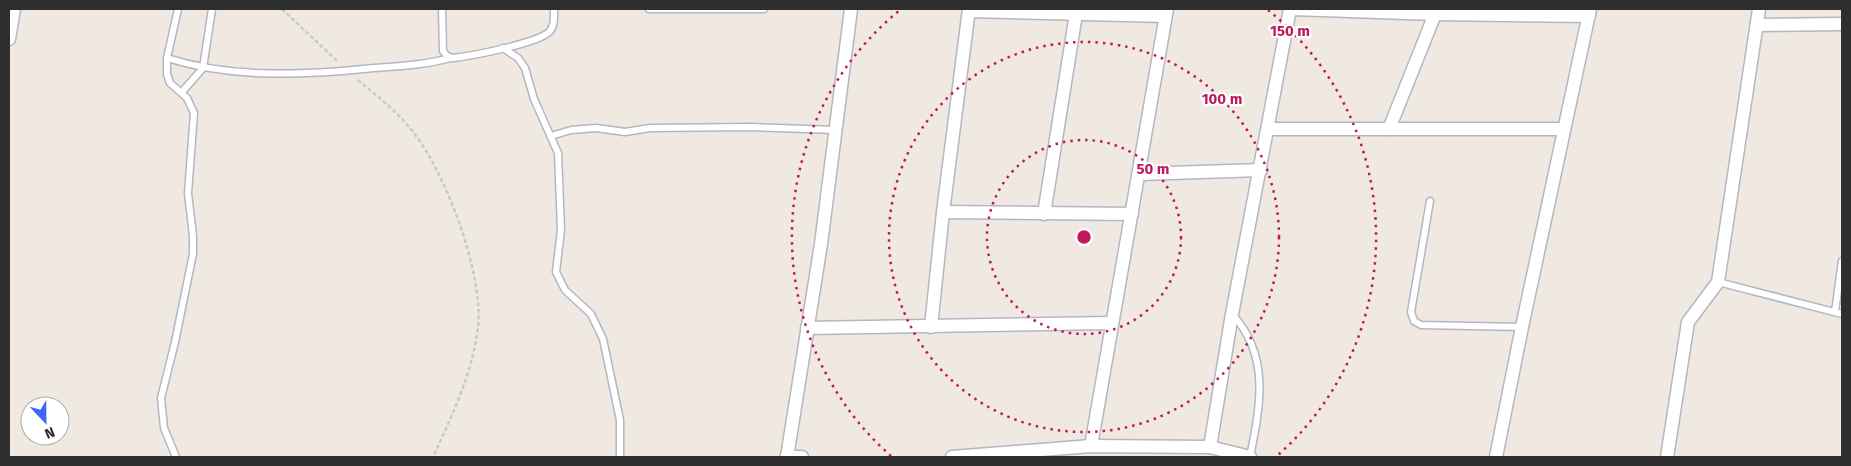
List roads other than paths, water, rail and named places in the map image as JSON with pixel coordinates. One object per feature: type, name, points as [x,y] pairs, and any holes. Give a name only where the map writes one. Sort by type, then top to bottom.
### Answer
[{"type":"street","points":[[9,38],[14,9]]},
{"type":"street","points":[[802,457],[787,457],[822,244],[851,9]]},
{"type":"street","points":[[1210,447],[1232,314],[1292,9],[1589,12],[1496,457]]},
{"type":"street","points":[[1667,457],[1688,322],[1718,282],[1759,9]]},
{"type":"street","points":[[931,327],[943,212],[969,10],[1076,14],[1166,12],[1140,174],[1111,323],[1091,446]]},
{"type":"street","points":[[1389,129],[1436,11]]},
{"type":"street","points":[[1044,214],[1076,14]]},
{"type":"street","points":[[1757,24],[1842,24]]},
{"type":"street","points":[[1268,129],[1564,129]]},
{"type":"street","points":[[1140,174],[1261,170]]},
{"type":"street","points":[[943,212],[1132,214]]},
{"type":"street","points":[[808,328],[1111,323]]},
{"type":"street","points":[[952,457],[1091,446],[1210,447],[1250,457]]},
{"type":"lane","points":[[176,457],[164,428],[161,398],[175,342],[193,245],[188,192],[194,113],[187,98],[168,79],[167,58],[178,9]]},
{"type":"lane","points":[[182,92],[203,68],[212,9]]},
{"type":"lane","points":[[442,9],[443,51],[450,58]]},
{"type":"lane","points":[[167,58],[218,71],[315,73],[432,63],[534,40],[548,33],[553,26],[554,9]]},
{"type":"lane","points":[[649,9],[764,9]]},
{"type":"lane","points":[[503,48],[518,58],[525,68],[534,99],[551,136],[560,165],[558,195],[561,230],[556,272],[565,290],[591,314],[603,339],[620,420],[620,457]]},
{"type":"lane","points":[[551,136],[571,130],[596,128],[625,132],[650,128],[751,127],[836,130]]},
{"type":"lane","points":[[1430,201],[1411,312],[1414,321],[1421,325],[1522,327]]},
{"type":"lane","points":[[1718,282],[1839,313],[1842,261]]},
{"type":"lane","points":[[1232,314],[1243,328],[1254,352],[1260,379],[1261,399],[1250,457]]}]
